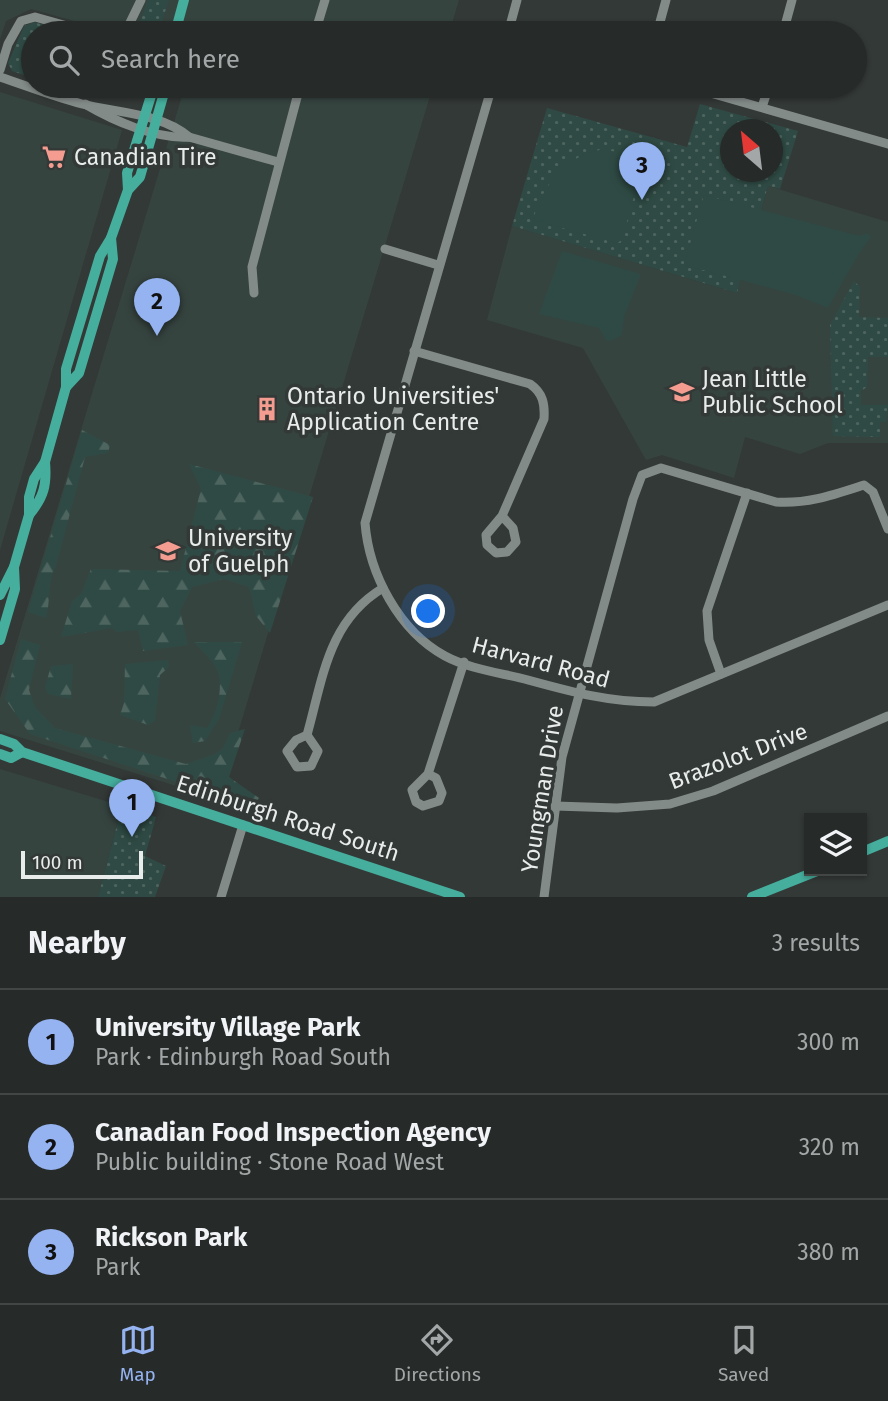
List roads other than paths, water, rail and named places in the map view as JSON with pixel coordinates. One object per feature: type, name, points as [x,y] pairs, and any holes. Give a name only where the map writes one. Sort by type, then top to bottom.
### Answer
[{"type":"main road","points":[[178,21],[184,0]]},
{"type":"main road","points":[[0,595],[14,567],[29,515],[42,500],[47,482],[46,462],[66,387],[66,369],[100,256],[111,238],[128,190],[140,177],[152,98]]},
{"type":"main road","points":[[149,124],[161,98]]},
{"type":"main road","points":[[0,640],[15,589],[14,567]]},
{"type":"main road","name":"Edinburgh Road South","points":[[0,739],[14,744],[22,752],[446,895],[460,897]]},
{"type":"main road","name":"Edinburgh Road South","points":[[0,754],[11,758],[22,752]]},
{"type":"main road","points":[[867,850],[888,841]]},
{"type":"main road","points":[[752,897],[804,876]]},
{"type":"street","points":[[131,21],[141,0]]},
{"type":"street","points":[[319,21],[325,0]]},
{"type":"street","points":[[511,21],[517,0]]},
{"type":"street","points":[[660,21],[666,0]]},
{"type":"street","points":[[786,21],[792,0]]},
{"type":"street","points":[[0,70],[8,44],[21,21],[35,17],[49,21]]},
{"type":"street","points":[[0,77],[21,84]]},
{"type":"street","points":[[66,98],[149,124],[175,138],[190,137],[278,162]]},
{"type":"street","points":[[254,293],[252,267],[297,98]]},
{"type":"street","name":"Harvard Road","points":[[488,98],[365,523],[366,541],[383,588],[414,631],[445,656],[464,662],[614,702],[654,702],[888,605]]},
{"type":"street","points":[[729,98],[888,144]]},
{"type":"street","points":[[762,107],[765,98]]},
{"type":"street","points":[[385,249],[438,265]]},
{"type":"street","points":[[414,351],[530,384],[538,390],[545,404],[544,419],[502,516]]},
{"type":"street","name":"Youngman Drive","points":[[544,897],[562,757],[642,475],[661,468],[776,502],[812,502],[864,485],[873,492],[888,529]]},
{"type":"street","points":[[721,674],[709,640],[707,611],[747,493]]},
{"type":"street","points":[[307,735],[332,647],[344,622],[358,605],[383,588]]},
{"type":"street","points":[[428,774],[464,662]]},
{"type":"street","name":"Brazolot Drive","points":[[555,806],[617,808],[670,804],[713,791],[888,716]]},
{"type":"street","points":[[221,897],[243,825]]},
{"type":"place","name":"Canadian Tire","points":[[54,157]]},
{"type":"place","name":"Rickson Park","points":[[642,200]]},
{"type":"place","name":"Canadian Food Inspection Agency","points":[[157,336]]},
{"type":"place","name":"Jean Little Public School","points":[[682,392]]},
{"type":"place","name":"Ontario Universities' Application Centre","points":[[267,409]]},
{"type":"place","name":"University of Guelph","points":[[168,551]]},
{"type":"place","name":"University Village Park","points":[[132,837]]}]
